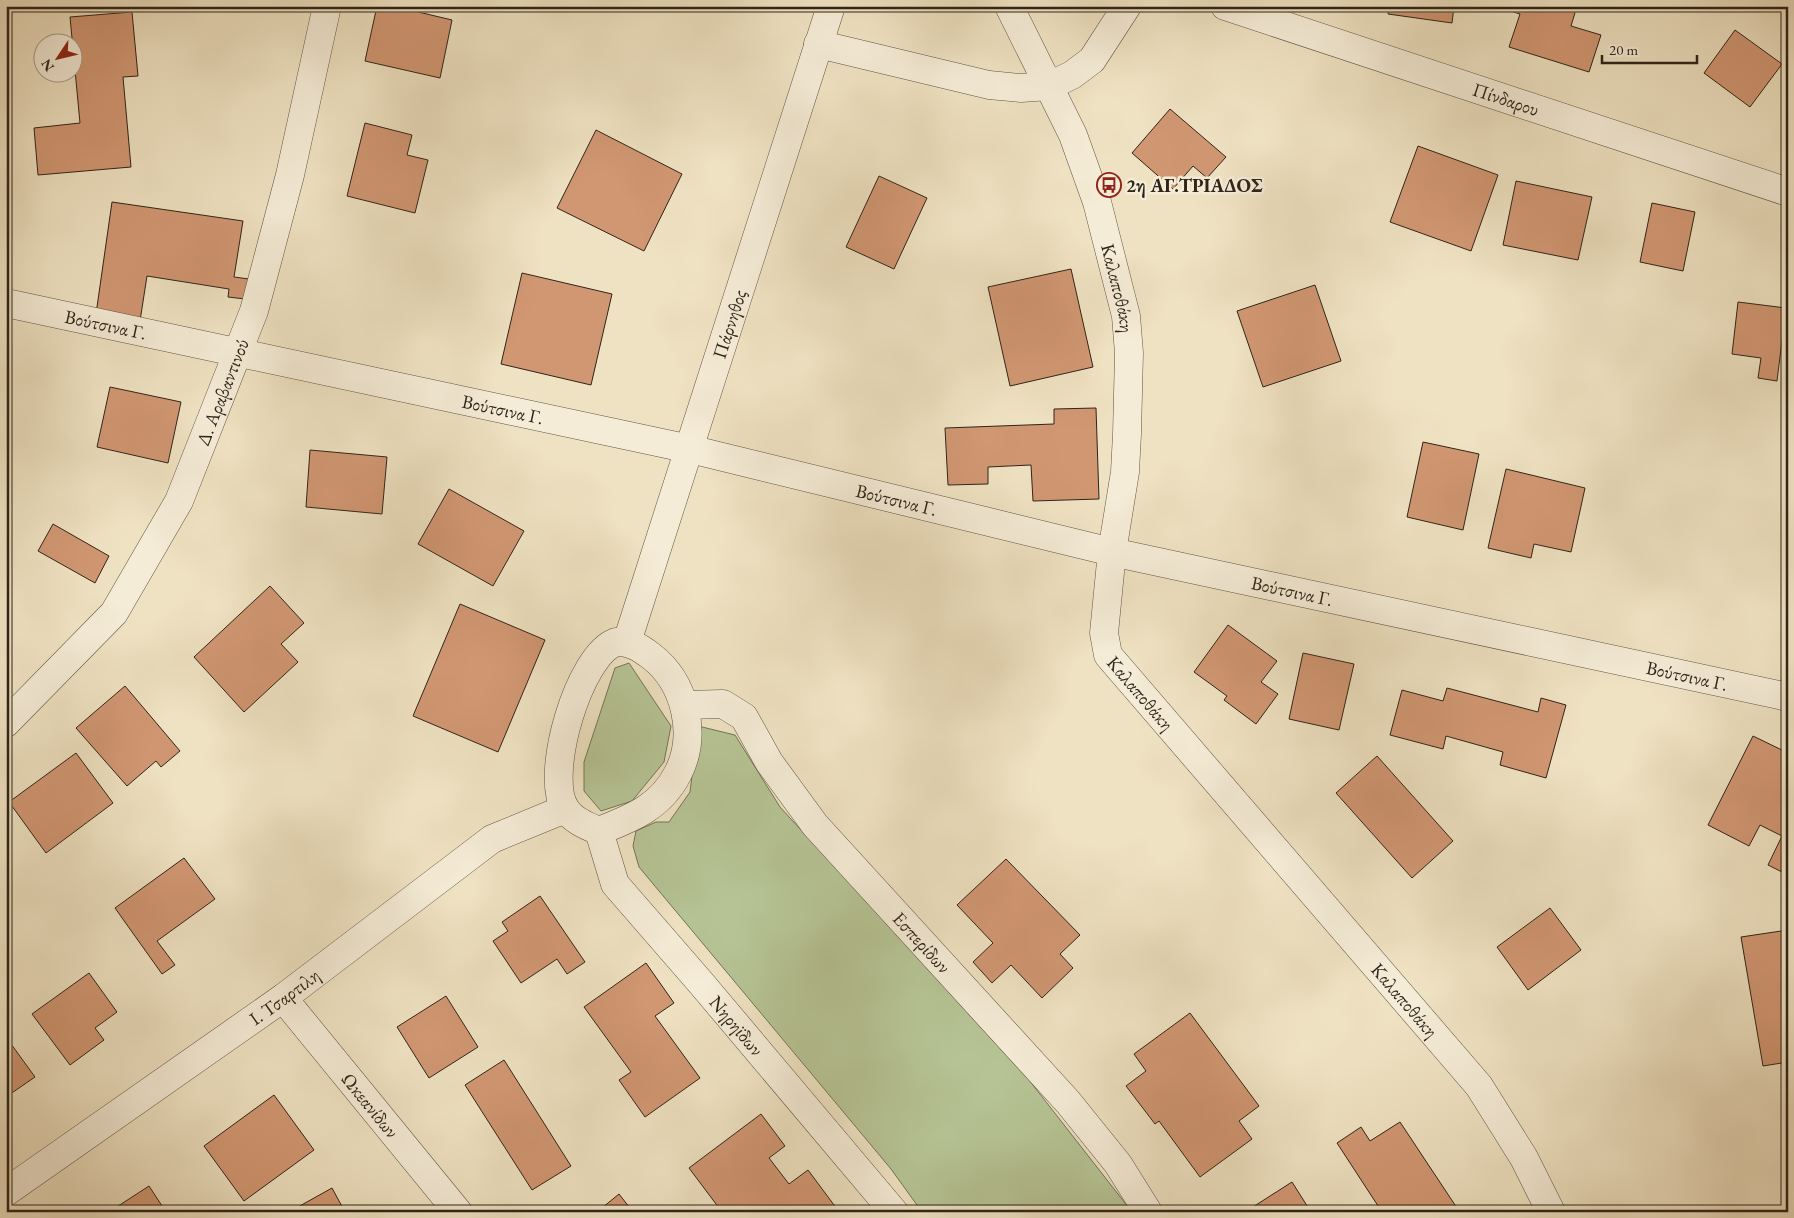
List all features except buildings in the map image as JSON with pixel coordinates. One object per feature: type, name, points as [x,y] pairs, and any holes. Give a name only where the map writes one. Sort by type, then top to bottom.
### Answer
[{"type":"street","name":"Δ. Αραβαντινού","points":[[6,723],[114,613],[179,501],[254,311],[290,175],[327,6]]},
{"type":"street","name":"Πάρνηθος","points":[[627,642],[831,6]]},
{"type":"street","name":"Καλαποθάκη","points":[[1009,6],[1074,135],[1097,202],[1126,316],[1129,353],[1127,443],[1125,472],[1112,552],[1104,633],[1108,655],[1479,1086],[1524,1158],[1551,1212]]},
{"type":"street","points":[[818,44],[989,86],[1020,88],[1049,86],[1072,75],[1092,60],[1127,6]]},
{"type":"street","name":"Πίνδαρου","points":[[1225,6],[1788,192]]},
{"type":"street","name":"Βούτσινα Γ.","points":[[6,303],[690,449],[1112,552],[1788,697]]},
{"type":"street","points":[[627,642],[638,646],[662,665],[682,698],[684,705],[688,736],[678,774],[653,806],[637,816],[599,831],[582,824],[565,809],[557,781],[572,708],[598,656],[608,645],[627,642]]},
{"type":"street","name":"Εσπερίδων","points":[[684,705],[723,704],[744,717],[769,762],[815,826],[1068,1102],[1118,1164],[1148,1212]]},
{"type":"street","name":"Ι. Τσαρτιλη","points":[[6,1192],[283,998],[492,839],[565,809]]},
{"type":"street","name":"Νηρηϊδων","points":[[599,831],[615,884],[894,1212]]},
{"type":"street","name":"Ωκεανίδων","points":[[283,998],[458,1212]]},
{"type":"green space","points":[[629,663],[671,726],[664,762],[632,801],[601,811],[584,791],[584,762],[615,668]]},
{"type":"green space","points":[[698,726],[735,735],[780,807],[1029,1080],[1132,1212],[922,1212],[891,1169],[639,867],[633,846],[636,831],[656,822],[669,822],[690,792]]},
{"type":"place","name":"2η ΑΓ.ΤΡΙΑΔΟΣ","points":[[1109,185]]}]
